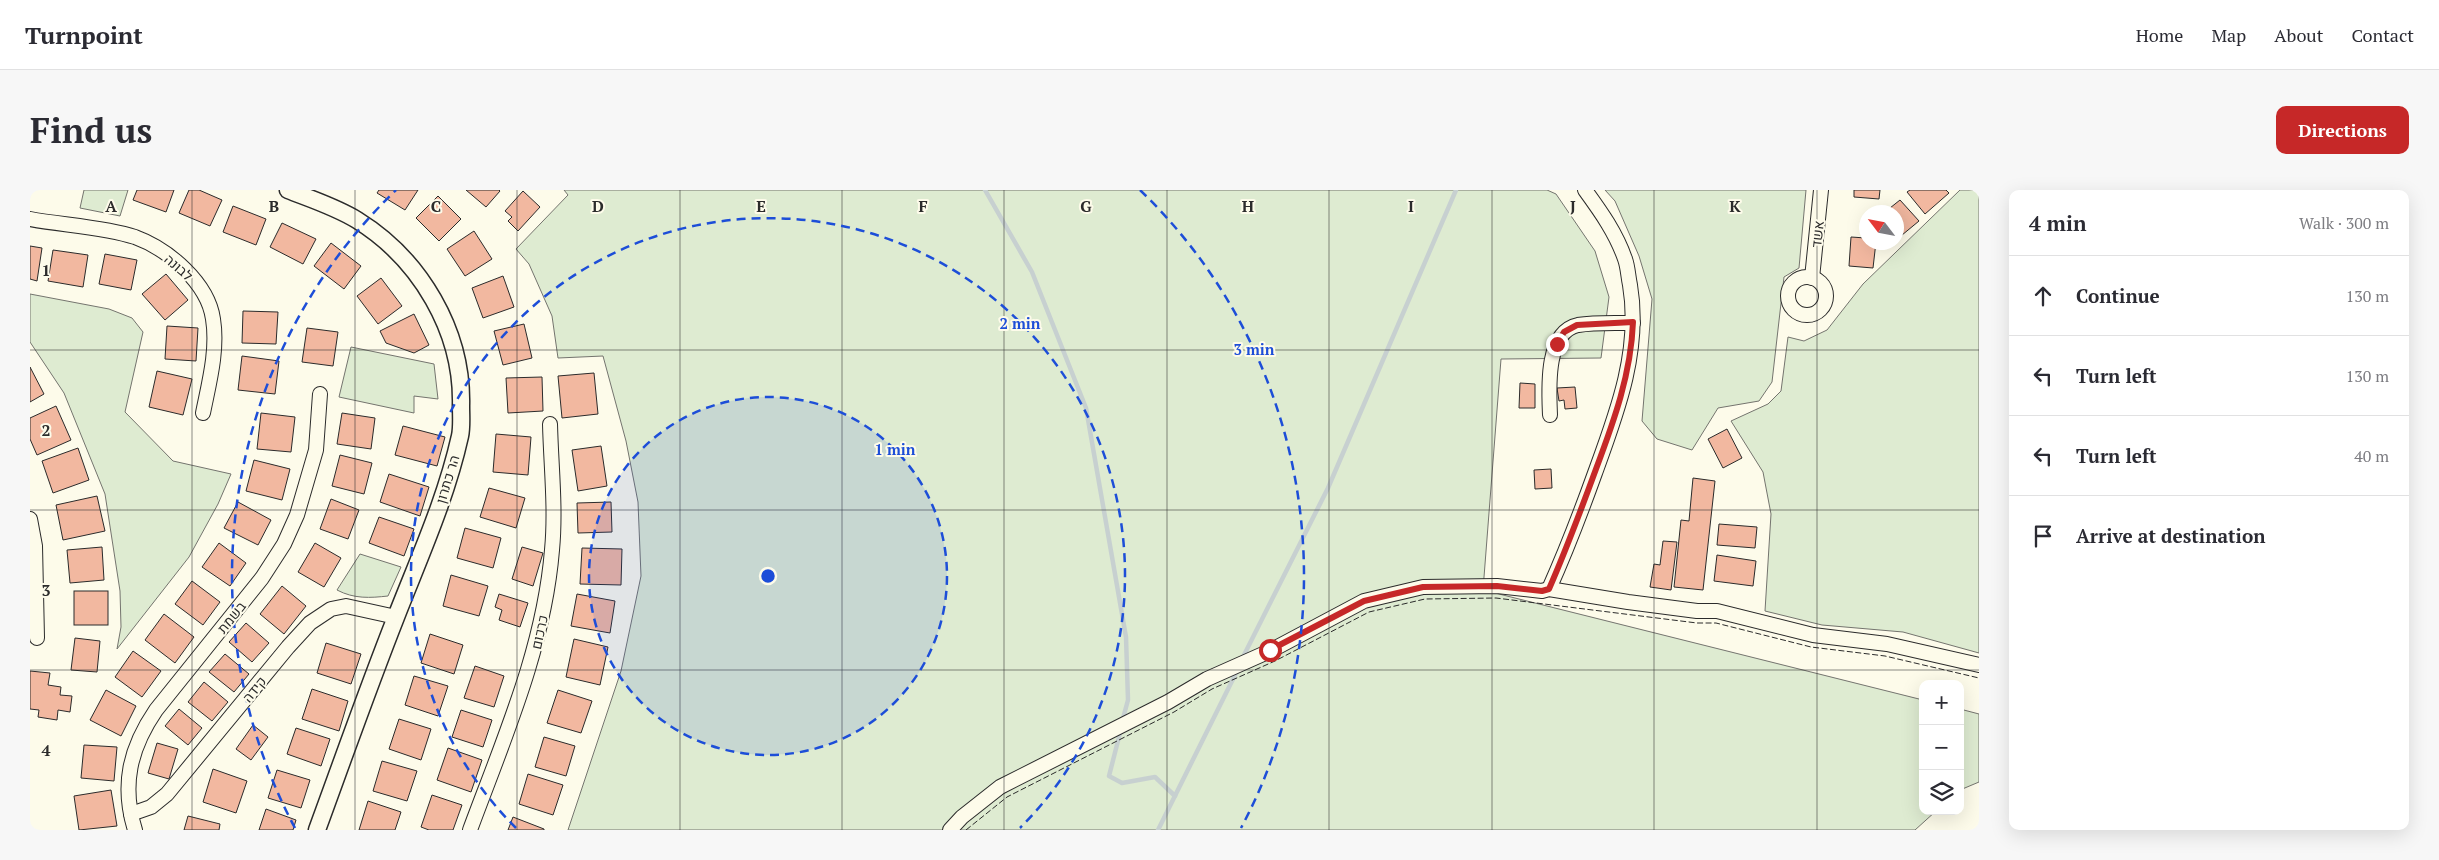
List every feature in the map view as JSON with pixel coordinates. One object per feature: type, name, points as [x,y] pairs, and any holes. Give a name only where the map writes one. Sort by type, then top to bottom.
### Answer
[{"type":"street","name":"הר כתרון","points":[[288,190],[357,220],[388,244],[412,267],[446,324],[458,360],[462,398],[461,434],[430,534],[396,617],[317,830]]},
{"type":"street","points":[[1549,589],[1574,531],[1621,397],[1632,343],[1633,304],[1626,260],[1609,223],[1585,190]]},
{"type":"street","name":"אשד","points":[[1812,278],[1821,190]]},
{"type":"street","name":"לבונה","points":[[30,219],[136,238],[164,253],[189,272],[206,296],[213,319],[213,359],[203,413]]},
{"type":"street","points":[[1550,415],[1549,376],[1557,344],[1564,332],[1577,325],[1633,322]]},
{"type":"street","name":"בשמת","points":[[135,830],[128,789],[132,758],[141,732],[156,710],[262,578],[284,544],[297,515],[316,450],[320,394]]},
{"type":"street","name":"כרכום","points":[[470,830],[535,653],[543,614],[552,550],[550,424]]},
{"type":"street","points":[[30,519],[34,546],[37,638]]},
{"type":"street","points":[[950,830],[962,817],[1000,787],[1168,702],[1207,679],[1270,650],[1364,601],[1423,587],[1497,586],[1542,591],[1549,589],[1628,602],[1697,611],[1717,611],[1813,635],[1887,644],[1979,666]]},
{"type":"street","name":"קידה","points":[[131,814],[151,807],[167,794],[310,623],[331,609],[346,606],[396,617]]},
{"type":"green space","points":[[84,190],[128,190],[120,216],[80,208]]},
{"type":"green space","points":[[564,190],[1547,190],[1556,194],[1595,251],[1609,297],[1601,358],[1501,359],[1483,590],[1919,699],[1919,815],[1932,815],[1915,830],[568,830],[621,671],[641,576],[638,502],[626,441],[603,356],[558,358],[552,316],[529,264],[516,249],[568,195]]},
{"type":"green space","points":[[1605,190],[1806,190],[1799,268],[1784,277],[1772,382],[1759,401],[1718,408],[1692,450],[1657,439],[1642,421],[1652,299],[1639,256],[1615,201]]},
{"type":"green space","points":[[1960,190],[1979,190],[1979,653],[1903,632],[1822,625],[1765,611],[1771,514],[1763,472],[1731,421],[1768,404],[1781,391],[1788,337],[1804,341],[1827,330],[1863,284],[1898,250],[1904,250],[1904,244]]},
{"type":"green space","points":[[30,294],[109,309],[132,318],[143,332],[125,412],[173,461],[231,474],[218,504],[189,557],[117,649],[121,627],[120,591],[105,494],[64,393],[30,342]]},
{"type":"green space","points":[[351,347],[434,364],[438,399],[414,396],[414,413],[339,397]]},
{"type":"green space","points":[[360,554],[401,567],[388,596],[362,597],[337,590]]},
{"type":"green space","points":[[1964,710],[1979,714],[1979,782],[1964,788]]},
{"type":"building","points":[[137,190],[174,190],[166,212],[133,200]]},
{"type":"building","points":[[189,190],[199,190],[222,200],[210,226],[179,213]]},
{"type":"building","points":[[379,190],[418,190],[405,210],[377,193]]},
{"type":"building","points":[[466,190],[499,190],[500,191],[486,207]]},
{"type":"building","points":[[1854,190],[1880,190],[1879,199],[1854,197]]},
{"type":"building","points":[[1910,190],[1946,190],[1949,193],[1925,214],[1907,192]]},
{"type":"building","points":[[523,191],[540,207],[518,231],[508,221],[512,217],[505,211]]},
{"type":"building","points":[[438,196],[461,219],[439,241],[416,218]]},
{"type":"building","points":[[1900,200],[1919,221],[1904,233],[1904,205],[1894,205]]},
{"type":"building","points":[[233,206],[266,219],[256,245],[223,232]]},
{"type":"building","points":[[282,223],[316,239],[303,264],[270,247]]},
{"type":"building","points":[[474,231],[492,259],[465,276],[447,249]]},
{"type":"building","points":[[1851,237],[1859,238],[1859,250],[1875,250],[1873,268],[1849,266]]},
{"type":"building","points":[[331,243],[361,266],[344,289],[314,266]]},
{"type":"building","points":[[30,246],[42,248],[37,281],[30,279]]},
{"type":"building","points":[[53,250],[88,255],[83,287],[48,281]]},
{"type":"building","points":[[105,254],[137,260],[131,290],[99,284]]},
{"type":"building","points":[[166,274],[188,300],[165,320],[142,294]]},
{"type":"building","points":[[503,276],[514,307],[483,318],[472,288]]},
{"type":"building","points":[[381,278],[402,306],[378,324],[357,296]]},
{"type":"building","points":[[243,311],[278,312],[276,344],[242,343]]},
{"type":"building","points":[[414,314],[429,345],[414,353],[386,343],[380,331]]},
{"type":"building","points":[[524,324],[532,358],[503,365],[494,331]]},
{"type":"building","points":[[167,326],[198,328],[196,361],[165,359]]},
{"type":"building","points":[[307,328],[338,332],[333,366],[302,362]]},
{"type":"building","points":[[242,356],[279,361],[275,394],[238,390]]},
{"type":"building","points":[[30,367],[44,394],[30,402]]},
{"type":"building","points":[[157,371],[192,379],[183,415],[149,407]]},
{"type":"building","points":[[594,373],[598,414],[562,418],[558,376]]},
{"type":"building","points":[[542,377],[543,411],[508,413],[506,378]]},
{"type":"building","points":[[1520,383],[1535,384],[1535,408],[1519,408]]},
{"type":"building","points":[[1575,387],[1577,408],[1565,409],[1564,400],[1559,401],[1557,388]]},
{"type":"building","points":[[56,406],[71,440],[37,455],[30,439],[30,418]]},
{"type":"building","points":[[261,413],[295,417],[291,452],[257,449]]},
{"type":"building","points":[[342,413],[375,418],[371,449],[337,444]]},
{"type":"building","points":[[403,426],[445,437],[437,466],[395,455]]},
{"type":"building","points":[[1727,429],[1742,458],[1723,468],[1708,439]]},
{"type":"building","points":[[496,434],[531,437],[528,475],[493,472]]},
{"type":"building","points":[[601,446],[607,486],[578,491],[572,450]]},
{"type":"building","points":[[78,448],[89,480],[53,493],[42,461]]},
{"type":"building","points":[[340,455],[372,463],[364,494],[332,486]]},
{"type":"building","points":[[254,460],[290,469],[282,500],[246,491]]},
{"type":"building","points":[[1551,469],[1552,488],[1535,489],[1534,470]]},
{"type":"building","points":[[389,474],[429,487],[420,516],[380,502]]},
{"type":"building","points":[[1693,478],[1715,481],[1703,590],[1674,587],[1681,520],[1689,521]]},
{"type":"building","points":[[489,488],[525,498],[516,528],[480,517]]},
{"type":"building","points":[[97,496],[105,531],[63,540],[56,505]]},
{"type":"building","points":[[331,499],[359,510],[348,539],[320,529]]},
{"type":"building","points":[[238,502],[271,520],[258,545],[224,528]]},
{"type":"building","points":[[611,502],[612,532],[578,533],[577,503]]},
{"type":"building","points":[[379,517],[414,529],[404,556],[369,543]]},
{"type":"building","points":[[1719,524],[1757,527],[1755,548],[1717,545]]},
{"type":"building","points":[[465,528],[501,538],[493,568],[457,558]]},
{"type":"building","points":[[1663,541],[1677,542],[1671,590],[1650,587],[1654,564],[1660,565]]},
{"type":"building","points":[[219,543],[246,563],[230,586],[202,567]]},
{"type":"building","points":[[315,543],[341,558],[324,587],[298,572]]},
{"type":"building","points":[[102,547],[104,580],[70,583],[67,550]]},
{"type":"building","points":[[522,547],[543,553],[533,586],[512,579]]},
{"type":"building","points":[[582,548],[622,549],[621,585],[580,584]]},
{"type":"building","points":[[1717,555],[1756,561],[1753,586],[1714,581]]},
{"type":"building","points":[[451,575],[488,586],[479,616],[443,606]]},
{"type":"building","points":[[192,581],[220,602],[203,625],[175,604]]},
{"type":"building","points":[[282,586],[306,606],[284,634],[260,614]]},
{"type":"building","points":[[74,591],[108,591],[108,625],[74,625]]},
{"type":"building","points":[[499,594],[528,603],[520,627],[499,620],[502,610],[495,607]]},
{"type":"building","points":[[577,594],[615,601],[610,633],[571,626]]},
{"type":"building","points":[[164,614],[194,637],[175,663],[145,640]]},
{"type":"building","points":[[246,623],[269,643],[252,662],[229,642]]},
{"type":"building","points":[[430,634],[463,645],[454,674],[421,663]]},
{"type":"building","points":[[75,638],[100,641],[97,672],[71,670]]},
{"type":"building","points":[[574,639],[608,647],[600,685],[566,677]]},
{"type":"building","points":[[326,643],[361,654],[351,684],[317,673]]},
{"type":"building","points":[[133,651],[161,671],[142,697],[115,677]]},
{"type":"building","points":[[225,654],[249,674],[234,692],[209,672]]},
{"type":"building","points":[[475,666],[504,676],[494,707],[464,698]]},
{"type":"building","points":[[30,671],[50,673],[48,685],[61,687],[60,695],[72,696],[70,712],[58,710],[57,720],[38,717],[39,710],[30,709]]},
{"type":"building","points":[[414,676],[448,686],[438,716],[405,705]]},
{"type":"building","points":[[204,682],[228,702],[212,721],[188,702]]},
{"type":"building","points":[[312,689],[348,701],[339,731],[302,719]]},
{"type":"building","points":[[106,690],[136,706],[121,736],[90,720]]},
{"type":"building","points":[[558,690],[592,701],[581,733],[547,723]]},
{"type":"building","points":[[179,709],[202,728],[188,745],[165,726]]},
{"type":"building","points":[[461,710],[492,720],[483,747],[452,737]]},
{"type":"building","points":[[399,719],[431,729],[421,760],[389,749]]},
{"type":"building","points":[[253,725],[268,737],[251,760],[236,749]]},
{"type":"building","points":[[296,728],[330,739],[321,766],[287,754]]},
{"type":"building","points":[[544,737],[575,746],[566,776],[535,767]]},
{"type":"building","points":[[157,743],[178,749],[169,779],[148,773]]},
{"type":"building","points":[[84,745],[117,747],[114,781],[81,778]]},
{"type":"building","points":[[448,748],[482,760],[471,792],[437,780]]},
{"type":"building","points":[[382,761],[417,771],[407,801],[373,791]]},
{"type":"building","points":[[213,769],[247,781],[236,813],[203,802]]},
{"type":"building","points":[[277,770],[310,780],[301,808],[268,798]]},
{"type":"building","points":[[528,774],[563,785],[553,815],[519,804]]},
{"type":"building","points":[[111,790],[117,826],[79,830],[74,796]]},
{"type":"building","points":[[432,795],[462,805],[453,830],[429,830],[421,827]]},
{"type":"building","points":[[368,801],[401,812],[395,830],[359,830]]},
{"type":"building","points":[[266,809],[296,820],[293,830],[259,830]]},
{"type":"building","points":[[188,816],[220,824],[219,830],[184,830]]},
{"type":"building","points":[[513,817],[544,829],[544,830],[508,830]]},
{"type":"waterway","points":[[985,190],[1032,272],[1086,408],[1126,637],[1128,700],[1122,722]]},
{"type":"waterway","points":[[1242,659],[1328,488],[1456,190]]},
{"type":"waterway","points":[[1158,830],[1237,671]]},
{"type":"waterway","points":[[1121,729],[1109,776],[1122,783],[1155,777],[1175,796]]},
{"type":"fence","points":[[966,830],[1007,797],[1174,712],[1212,689],[1275,661],[1369,612],[1425,599],[1496,598],[1697,623],[1716,623],[1811,647],[1885,656],[1979,678]]},
{"type":"route","points":[[1270,650],[1364,601],[1423,587],[1497,586],[1542,591],[1549,589],[1570,540],[1607,441],[1624,388],[1632,343],[1633,322],[1577,325],[1564,332],[1557,344]]}]
